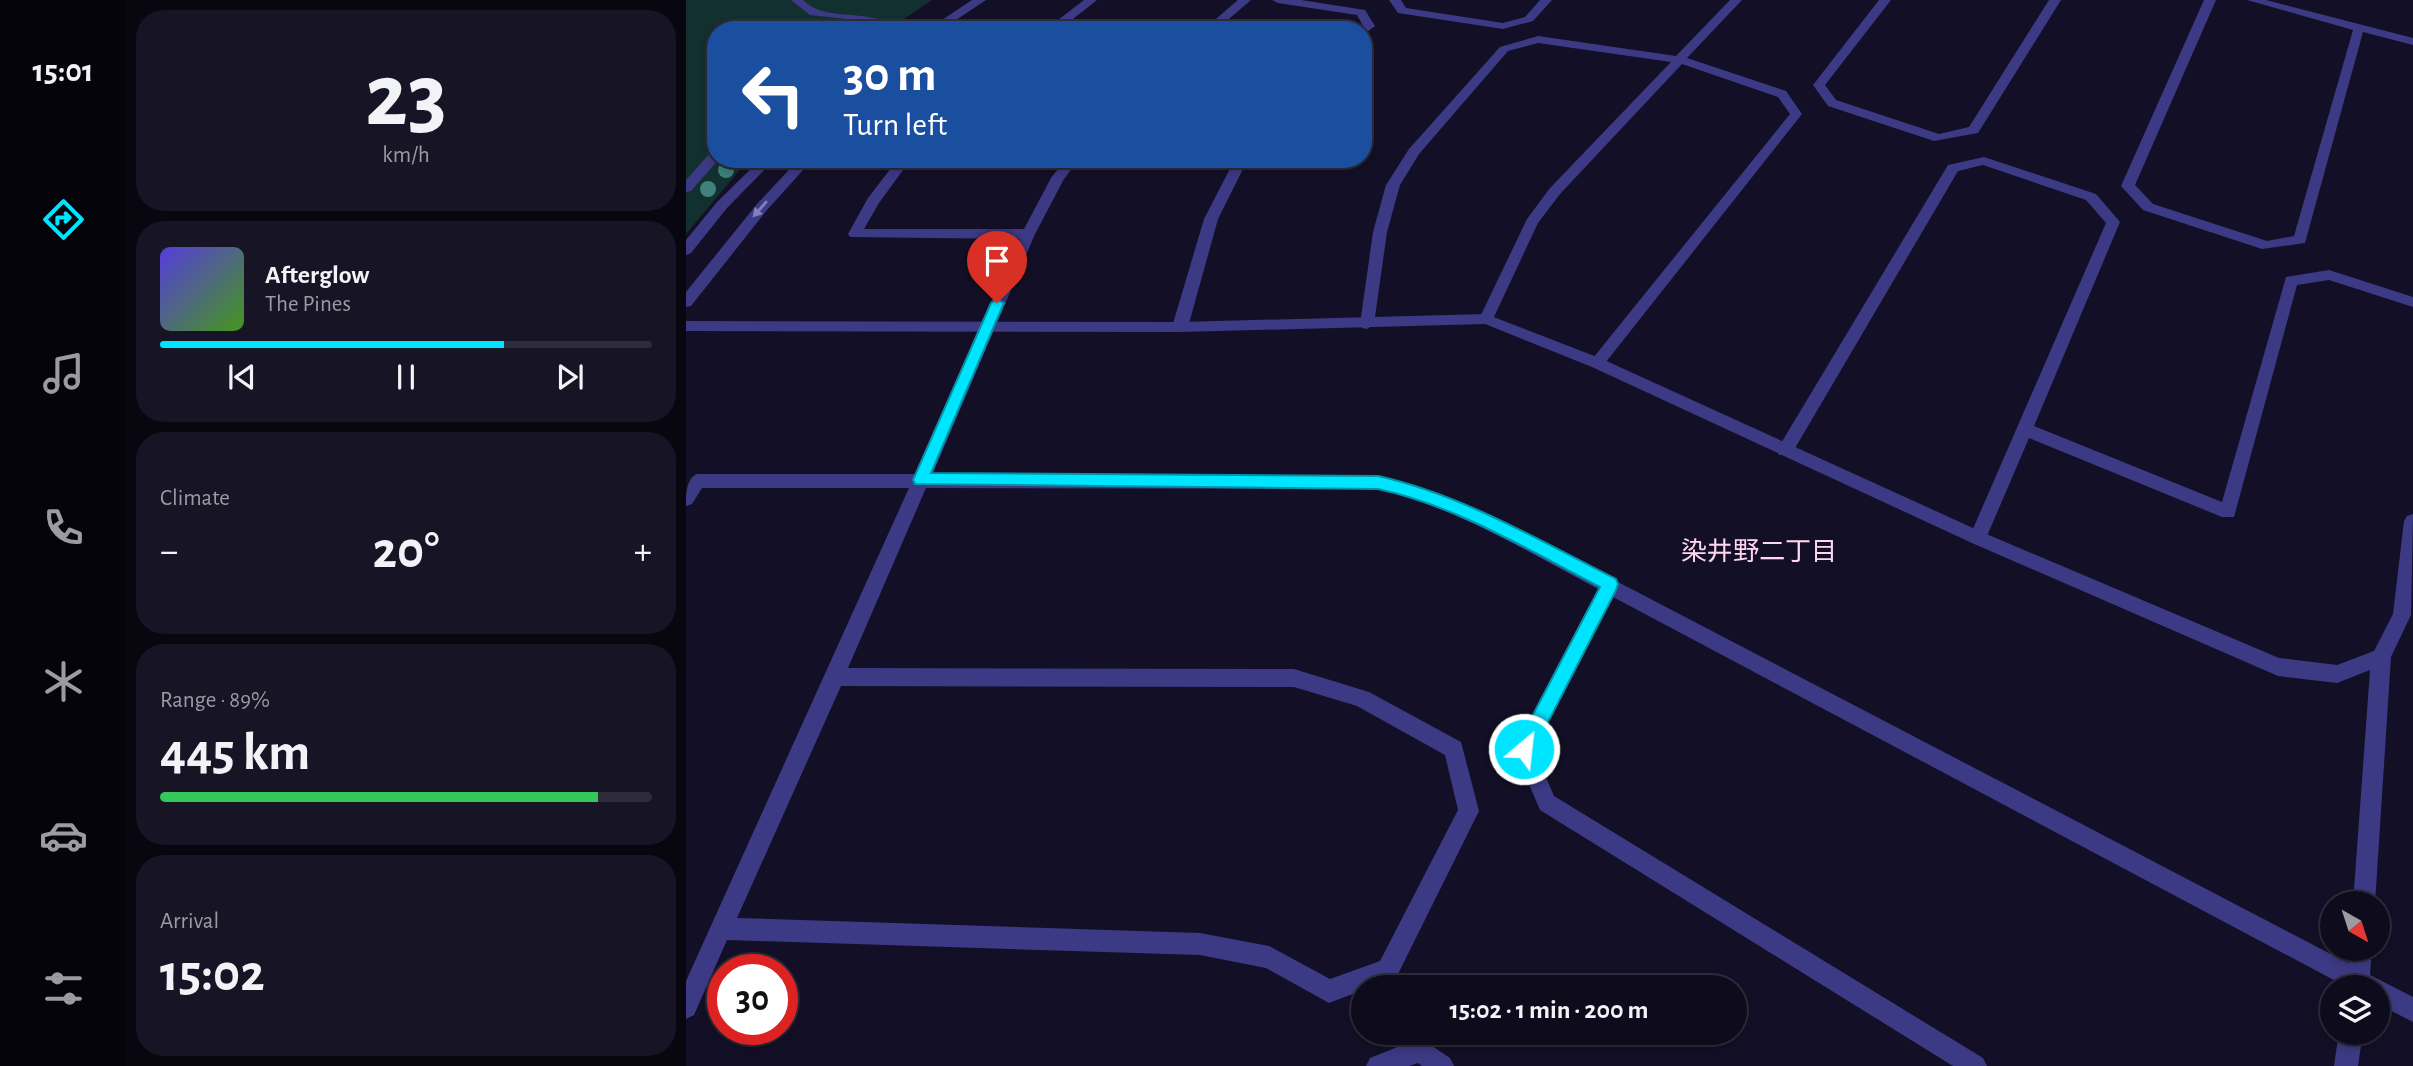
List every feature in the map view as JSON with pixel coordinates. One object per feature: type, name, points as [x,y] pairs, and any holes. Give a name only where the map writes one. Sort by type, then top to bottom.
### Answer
[{"type":"street","points":[[797,0],[803,8],[818,14],[864,16],[875,21]]},
{"type":"street","points":[[947,21],[980,0]]},
{"type":"street","points":[[1063,21],[1091,0]]},
{"type":"street","points":[[1220,21],[1245,0]]},
{"type":"street","points":[[1278,0],[1361,12],[1366,21]]},
{"type":"street","points":[[1395,0],[1402,11],[1503,26],[1529,19],[1546,0]]},
{"type":"street","points":[[1486,319],[1532,222],[1555,191],[1736,0]]},
{"type":"street","points":[[1885,0],[1819,85],[1832,103],[1938,138],[1975,130],[2055,0]]},
{"type":"street","points":[[2210,0],[2128,186],[2148,207],[2267,246],[2300,240],[2359,28]]},
{"type":"street","points":[[2253,0],[2413,42]]},
{"type":"street","points":[[1367,324],[1380,232],[1393,185],[1414,152],[1504,49],[1538,39],[1680,60],[1782,94],[1796,114],[1597,363]]},
{"type":"street","points":[[1785,450],[1954,167],[1984,161],[2091,197],[2113,222],[1978,538]]},
{"type":"street","points":[[686,188],[707,165]]},
{"type":"street","points":[[686,250],[722,205],[760,168]]},
{"type":"street","points":[[686,302],[762,207],[799,168]]},
{"type":"street","points":[[898,168],[873,201],[855,234],[1028,234]]},
{"type":"street","points":[[686,1007],[835,677],[1028,234],[1066,168]]},
{"type":"street","points":[[1180,327],[1204,241],[1224,184],[1236,168]]},
{"type":"street","points":[[2024,429],[2228,512],[2291,281],[2329,275],[2413,302]]},
{"type":"street","points":[[686,326],[1180,327],[1486,319],[1597,363],[1978,538],[2278,667],[2337,674],[2381,657]]},
{"type":"street","points":[[686,499],[697,481],[1378,482],[1416,491],[1466,511],[1610,584],[2343,975]]},
{"type":"street","points":[[2365,891],[2381,657],[2402,615],[2413,521]]},
{"type":"street","points":[[1610,584],[1524,749],[1547,803],[1975,1066]]},
{"type":"street","points":[[720,929],[1200,944],[1269,957],[1329,992],[1388,970],[1469,811],[1454,749],[1362,698],[1294,678],[835,677]]},
{"type":"street","points":[[2390,999],[2413,1010]]},
{"type":"street","points":[[2346,1066],[2349,1045]]},
{"type":"street","points":[[1378,1066],[1420,1050],[1442,1066]]},
{"type":"green space","points":[[686,0],[932,0],[901,21],[707,21],[707,168],[741,168],[686,234]]},
{"type":"district","name":"染井野二丁目","points":[[1759,551]]},
{"type":"route","points":[[997,303],[920,480],[1378,482],[1416,491],[1466,511],[1610,584],[1524,749]]}]
